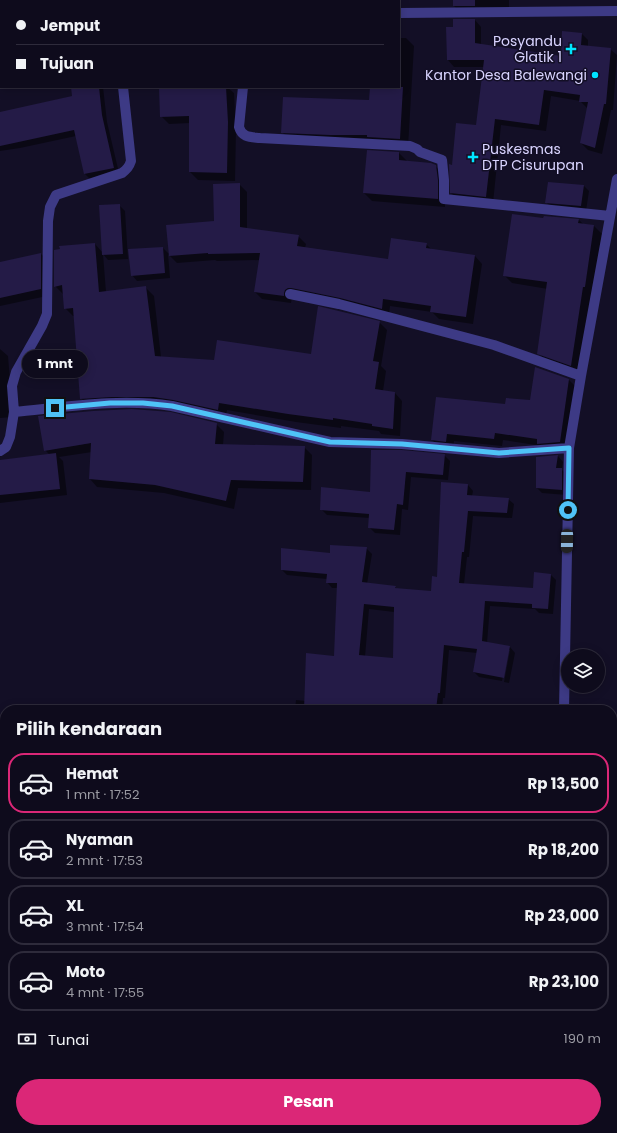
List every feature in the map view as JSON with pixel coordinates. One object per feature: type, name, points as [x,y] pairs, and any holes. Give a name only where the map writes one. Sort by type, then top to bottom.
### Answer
[{"type":"street","points":[[400,13],[617,11]]},
{"type":"street","points":[[0,451],[6,447],[10,437],[14,412],[12,386],[16,372],[42,326],[47,314],[48,222],[50,207],[56,194],[122,173],[130,166],[131,161],[123,88]]},
{"type":"street","points":[[243,88],[239,127],[240,132],[243,135],[260,138],[410,146],[420,152],[442,160],[444,199],[610,216]]},
{"type":"street","points":[[564,705],[569,448],[617,179]]},
{"type":"street","points":[[290,294],[339,304],[494,345],[581,376]]},
{"type":"street","points":[[14,412],[110,403],[157,404],[172,406],[330,442],[402,444],[499,453],[569,448]]},
{"type":"building","points":[[453,0],[475,0],[475,6],[453,6]]},
{"type":"building","points":[[453,19],[475,19],[475,43],[561,56],[562,31],[582,33],[581,45],[611,48],[606,104],[604,104],[595,148],[580,143],[588,102],[579,102],[580,95],[544,90],[539,125],[495,119],[486,197],[450,193],[449,164],[452,165],[456,123],[476,125],[484,60],[447,60],[446,27],[453,27]]},
{"type":"building","points":[[403,87],[400,139],[367,137],[367,135],[281,133],[283,97],[369,100],[370,88]]},
{"type":"building","points":[[71,88],[99,88],[102,115],[114,168],[84,174],[74,130],[0,146],[0,112],[72,96]]},
{"type":"building","points":[[159,88],[226,88],[228,122],[227,173],[189,172],[189,116],[160,117]]},
{"type":"building","points":[[367,150],[399,152],[399,160],[431,163],[436,165],[438,199],[363,193]]},
{"type":"building","points":[[548,182],[584,185],[581,206],[545,203]]},
{"type":"building","points":[[240,183],[240,227],[299,235],[297,246],[388,259],[391,238],[427,243],[426,248],[475,255],[466,317],[430,312],[431,306],[383,299],[382,309],[340,298],[291,288],[285,290],[284,296],[254,292],[260,253],[208,253],[169,256],[166,225],[214,221],[213,184]]},
{"type":"building","points":[[120,204],[123,254],[102,255],[99,205]]},
{"type":"building","points":[[512,214],[543,218],[544,216],[579,219],[578,223],[594,225],[571,366],[537,354],[547,282],[503,276]]},
{"type":"building","points":[[95,243],[99,292],[146,286],[155,356],[214,360],[217,340],[311,354],[318,306],[380,321],[373,361],[379,362],[375,389],[395,392],[393,429],[333,418],[333,420],[219,403],[218,410],[153,397],[80,399],[73,308],[64,309],[62,285],[54,287],[54,250],[60,249],[59,246]]},
{"type":"building","points":[[163,247],[165,273],[131,276],[128,249]]},
{"type":"building","points":[[41,253],[41,289],[0,298],[0,262]]},
{"type":"building","points":[[535,367],[569,379],[560,442],[537,444],[537,439],[495,433],[494,439],[447,434],[446,442],[431,440],[436,397],[505,404],[506,398],[530,400]]},
{"type":"building","points":[[132,409],[171,412],[217,423],[215,444],[305,446],[303,482],[231,480],[226,501],[155,485],[89,479],[91,443],[44,451],[38,416]]},
{"type":"building","points":[[371,450],[402,450],[445,454],[443,475],[406,472],[403,505],[397,504],[394,530],[368,528],[369,514],[320,510],[321,487],[370,492]]},
{"type":"building","points":[[56,453],[60,489],[0,495],[0,460]]},
{"type":"building","points":[[558,455],[556,468],[562,468],[562,490],[536,488],[536,457]]},
{"type":"building","points":[[441,482],[468,484],[467,495],[509,498],[507,513],[468,511],[459,583],[533,588],[534,572],[551,574],[548,609],[532,608],[532,604],[485,601],[482,641],[510,646],[504,678],[473,672],[477,649],[444,645],[440,693],[438,693],[437,705],[304,705],[306,653],[334,656],[337,583],[326,583],[327,574],[281,570],[281,548],[330,553],[330,545],[367,547],[362,582],[396,586],[395,588],[431,591],[432,576],[437,577]],"holes":[[[364,604],[394,607],[393,658],[359,655]]]},
{"type":"place","name":"Posyandu Glatik 1","points":[[571,49]]},
{"type":"place","name":"Kantor Desa Balewangi","points":[[595,75]]},
{"type":"place","name":"Puskesmas DTP Cisurupan","points":[[473,157]]},
{"type":"route","points":[[55,408],[110,403],[157,404],[172,406],[330,442],[402,444],[499,453],[569,448],[568,510]]}]
